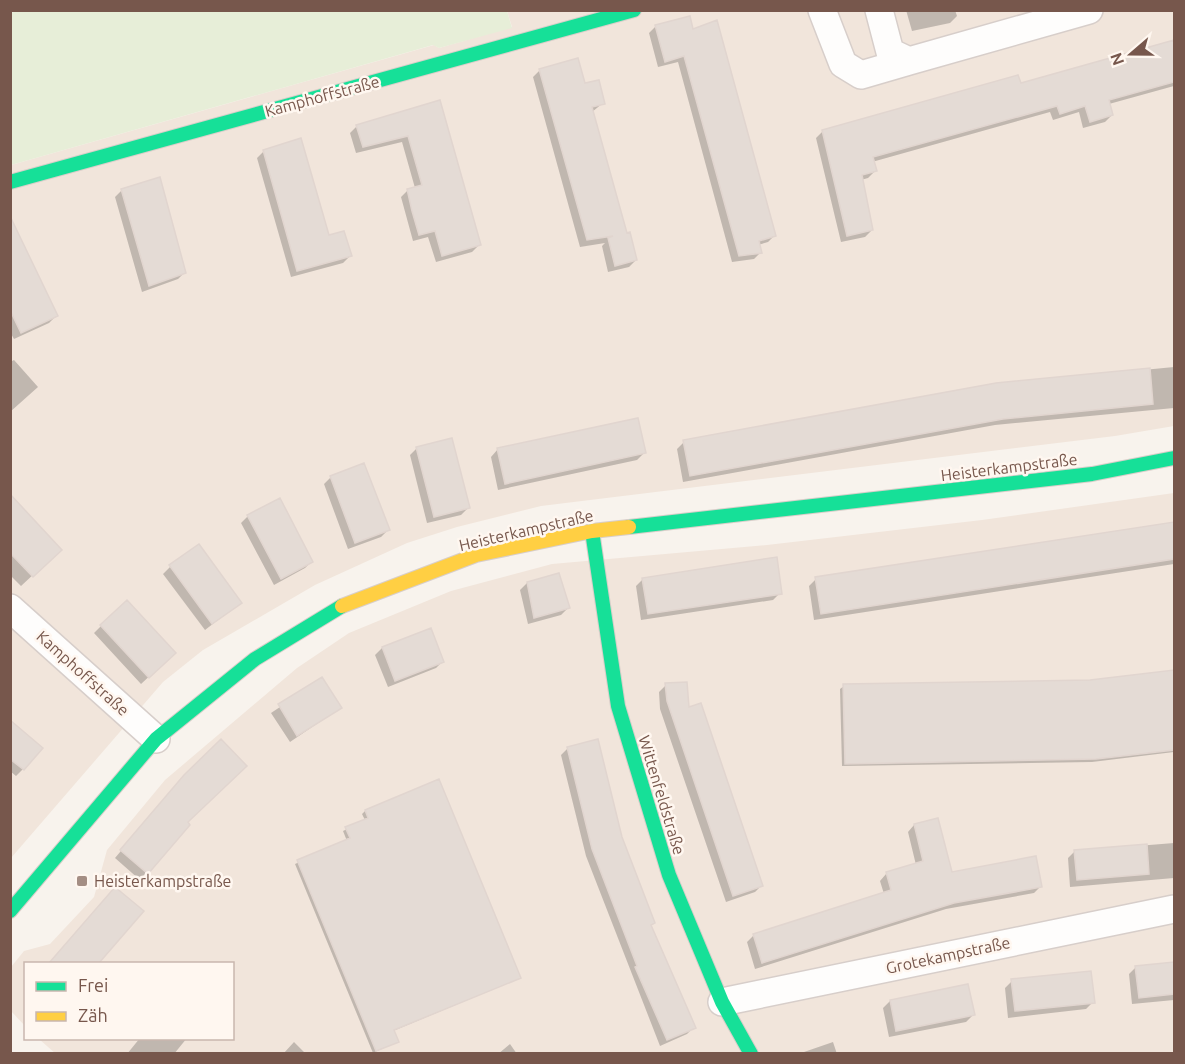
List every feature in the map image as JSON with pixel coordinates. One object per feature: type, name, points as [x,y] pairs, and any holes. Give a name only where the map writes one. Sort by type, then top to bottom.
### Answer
[{"type":"street","name":"Kamphoffstraße","points":[[10,182],[634,10]]},
{"type":"street","points":[[822,10],[843,64],[861,75],[1089,10]]},
{"type":"street","points":[[879,10],[890,51],[909,60]]},
{"type":"street","name":"Heisterkampstraße","points":[[10,911],[156,739],[255,659],[345,604],[476,555],[592,531],[1080,475],[1174,458]]},
{"type":"street","name":"Wittenfeldstraße","points":[[592,531],[618,706],[669,875],[722,1002],[751,1053]]},
{"type":"street","name":"Kamphoffstraße","points":[[10,608],[156,739]]},
{"type":"street","name":"Grotekampstraße","points":[[722,1002],[1174,909]]},
{"type":"shaded area","points":[[507,11],[1174,11],[1174,426],[1115,436],[541,506],[457,527],[407,543],[315,585],[203,650],[163,682],[11,858],[11,165],[434,45],[439,48],[512,27]]},
{"type":"shaded area","points":[[1174,493],[1174,1053],[56,1054],[40,1040],[234,1040],[234,962],[24,962],[24,1025],[11,1011],[11,967],[24,951],[50,944],[94,897],[107,850],[165,780],[297,668],[349,633],[451,591],[552,564],[767,545],[982,520]]},
{"type":"green space","points":[[17,11],[507,11],[512,28],[439,48],[433,45],[11,165],[10,13]]},
{"type":"building","points":[[690,16],[693,29],[717,20],[776,236],[759,241],[762,253],[739,256],[684,56],[665,62],[655,25]]},
{"type":"building","points":[[1174,40],[1174,82],[1109,100],[1113,115],[1090,122],[1085,106],[1060,114],[1057,106],[873,157],[877,171],[862,175],[873,230],[847,236],[822,130],[1018,75],[1021,83]]},
{"type":"building","points":[[578,58],[585,83],[599,80],[605,104],[592,107],[627,233],[630,232],[637,260],[615,266],[608,238],[613,236],[587,240],[539,69]]},
{"type":"building","points":[[440,100],[481,245],[442,256],[435,231],[419,235],[412,211],[407,189],[422,185],[408,136],[363,147],[356,125]]},
{"type":"building","points":[[301,138],[329,235],[344,231],[352,256],[297,271],[263,150]]},
{"type":"building","points":[[160,177],[186,273],[149,286],[121,189]]},
{"type":"building","points":[[10,216],[58,316],[21,333],[10,310]]},
{"type":"building","points":[[1150,368],[1153,404],[1003,419],[690,476],[683,440],[996,383]]},
{"type":"building","points":[[638,418],[646,453],[505,484],[497,448]]},
{"type":"building","points":[[452,438],[470,508],[434,517],[416,447]]},
{"type":"building","points":[[364,463],[390,530],[355,543],[330,476]]},
{"type":"building","points":[[10,494],[62,550],[33,577],[10,553]]},
{"type":"building","points":[[280,498],[313,562],[281,579],[247,515]]},
{"type":"building","points":[[1174,522],[1174,559],[821,614],[815,577]]},
{"type":"building","points":[[199,544],[242,603],[212,624],[169,565]]},
{"type":"building","points":[[777,557],[782,594],[648,614],[642,578]]},
{"type":"building","points":[[559,573],[570,608],[534,618],[527,582]]},
{"type":"building","points":[[127,600],[176,653],[149,678],[100,625]]},
{"type":"building","points":[[431,628],[444,662],[395,681],[382,647]]},
{"type":"building","points":[[1174,670],[1174,750],[1096,759],[845,764],[843,684],[1090,680]]},
{"type":"building","points":[[322,677],[342,708],[297,736],[278,704]]},
{"type":"building","points":[[687,682],[689,707],[701,703],[763,886],[733,896],[667,701],[665,683]]},
{"type":"building","points":[[10,720],[43,748],[24,770],[10,759]]},
{"type":"building","points":[[221,739],[247,766],[188,822],[190,825],[148,874],[120,850],[184,775]]},
{"type":"building","points":[[598,739],[622,837],[655,923],[651,925],[696,1028],[667,1040],[635,967],[637,966],[592,849],[567,747]]},
{"type":"building","points":[[439,779],[521,978],[394,1030],[399,1042],[376,1051],[297,860],[350,838],[345,827],[368,818],[365,810]]},
{"type":"building","points":[[938,818],[952,872],[1036,856],[1042,887],[954,903],[762,963],[753,934],[891,890],[886,872],[923,861],[914,824]]},
{"type":"building","points":[[1147,844],[1149,874],[1077,880],[1074,850]]},
{"type":"building","points":[[115,887],[144,911],[100,962],[50,962]]},
{"type":"building","points":[[1174,962],[1174,994],[1139,998],[1135,966]]},
{"type":"building","points":[[1091,971],[1095,1003],[1015,1011],[1011,979]]},
{"type":"building","points":[[968,984],[975,1015],[896,1031],[890,1000]]},
{"type":"traffic: fast","points":[[10,182],[634,10]]},
{"type":"traffic: fast","points":[[629,527],[1092,474],[1174,458]]},
{"type":"traffic: fast","points":[[592,531],[618,706],[669,875],[722,1002],[751,1054]]},
{"type":"traffic: fast","points":[[10,911],[156,739],[255,659],[342,606]]},
{"type":"traffic: slow","points":[[342,606],[476,555],[592,531],[629,527]]},
{"type":"place","name":"Heisterkampstraße","points":[[82,881]]}]
